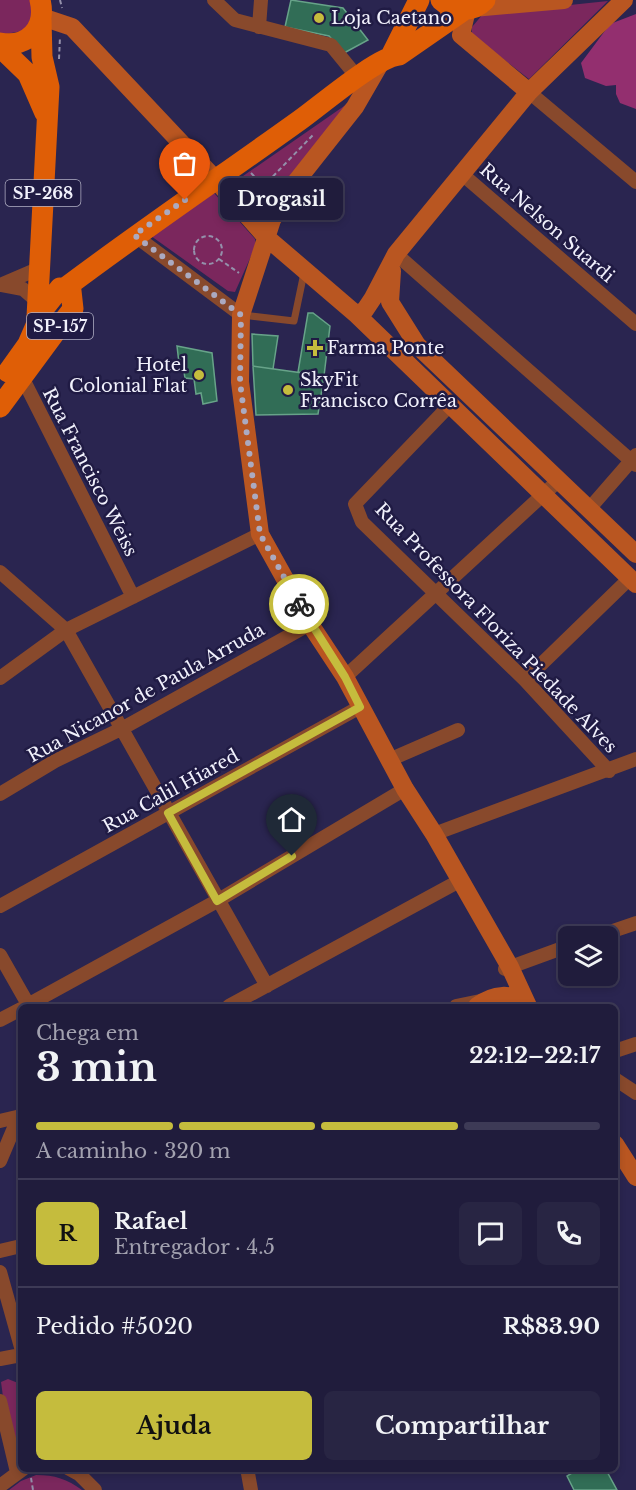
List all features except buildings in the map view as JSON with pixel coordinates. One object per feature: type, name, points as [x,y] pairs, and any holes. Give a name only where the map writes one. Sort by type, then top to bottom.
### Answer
[{"type":"main road","points":[[419,0],[386,59],[355,107],[291,188],[272,220],[241,315],[240,382],[260,534],[310,624],[345,677],[405,789],[461,880],[527,1004]]},
{"type":"main road","points":[[441,0],[449,7],[564,0]]},
{"type":"main road","points":[[357,315],[373,298],[396,255],[529,92],[624,0]]},
{"type":"main road","points":[[40,268],[49,284],[62,288],[358,78],[386,59],[399,55],[472,7]]},
{"type":"main road","points":[[472,7],[461,36],[529,92]]},
{"type":"main road","points":[[48,10],[72,27],[216,180],[266,237],[357,315],[633,581]]},
{"type":"main road","name":"SP-268","points":[[0,45],[20,43],[30,38],[48,10]]},
{"type":"main road","name":"SP-268","points":[[38,313],[49,87],[42,57],[48,10]]},
{"type":"main road","name":"SP-268","points":[[0,45],[28,74],[46,117]]},
{"type":"main road","points":[[73,309],[130,238]]},
{"type":"main road","points":[[396,255],[389,283],[390,302],[417,345],[636,554]]},
{"type":"main road","name":"SP-157","points":[[0,407],[11,376],[28,344],[38,313],[62,288],[72,295],[73,309],[59,327],[11,376]]},
{"type":"main road","name":"SP-157","points":[[38,313],[48,328],[59,327]]},
{"type":"main road","points":[[486,1001],[506,981],[506,964]]},
{"type":"main road","points":[[486,1001],[509,996],[524,1004]]},
{"type":"main road","points":[[618,1149],[636,1177]]},
{"type":"street","points":[[214,0],[235,20],[331,45],[358,78]]},
{"type":"street","points":[[259,27],[261,0]]},
{"type":"street","points":[[529,92],[636,182]]},
{"type":"street","name":"Rua Nelson Suardi","points":[[462,174],[636,324]]},
{"type":"street","points":[[130,238],[241,315]]},
{"type":"street","points":[[396,255],[634,460],[590,509]]},
{"type":"street","points":[[1,285],[40,268]]},
{"type":"street","points":[[1,285],[23,289],[38,313]]},
{"type":"street","name":"Rua Francisco Weiss","points":[[11,376],[133,597]]},
{"type":"street","name":"Rua Professora Floriza Piedade Alves","points":[[450,405],[355,504],[362,522],[525,680],[609,771]]},
{"type":"street","points":[[345,677],[559,480]]},
{"type":"street","points":[[0,678],[66,630],[260,534]]},
{"type":"street","points":[[0,572],[66,630],[267,986]]},
{"type":"street","points":[[525,680],[633,581]]},
{"type":"street","name":"Rua Nicanor de Paula Arruda","points":[[0,794],[56,761],[123,728],[310,624]]},
{"type":"street","name":"Rua Calil Hiared","points":[[0,906],[360,707]]},
{"type":"street","points":[[389,760],[458,730]]},
{"type":"street","points":[[434,834],[609,771],[636,759]]},
{"type":"street","points":[[31,1004],[217,901],[405,789]]},
{"type":"street","points":[[233,1004],[461,880]]},
{"type":"street","points":[[618,929],[636,923]]},
{"type":"street","points":[[506,964],[558,949]]},
{"type":"street","points":[[0,955],[24,1004]]},
{"type":"street","points":[[468,1004],[486,1001]]},
{"type":"street","points":[[0,1020],[18,1011]]},
{"type":"street","points":[[618,1050],[636,1044]]},
{"type":"street","points":[[618,1081],[636,1093]]},
{"type":"street","points":[[0,1121],[18,1116]]},
{"type":"street","points":[[0,1161],[18,1121]]},
{"type":"street","points":[[0,1251],[18,1247]]},
{"type":"street","points":[[0,1272],[18,1336]]},
{"type":"street","points":[[0,1359],[18,1356]]},
{"type":"street","points":[[0,1401],[17,1472],[0,1486]]},
{"type":"street","points":[[73,1472],[92,1486]]},
{"type":"street","points":[[249,1472],[251,1490]]},
{"type":"lane","points":[[241,315],[294,321],[305,270]]},
{"type":"path","points":[[48,10],[59,65]]},
{"type":"path","points":[[242,209],[321,128]]},
{"type":"path","points":[[203,236],[216,238],[222,248],[219,259],[208,264],[196,258],[194,252],[198,240],[203,236]]},
{"type":"path","points":[[219,259],[252,281]]},
{"type":"path","points":[[17,1472],[33,1490]]},
{"type":"shaded area","points":[[0,0],[31,0],[35,9],[28,30],[0,35]]},
{"type":"shaded area","points":[[608,1],[529,79],[472,35],[472,27],[483,14]]},
{"type":"shaded area","points":[[636,14],[636,109],[620,103],[616,94],[616,85],[606,86],[585,78],[581,63],[610,24]]},
{"type":"shaded area","points":[[347,104],[259,216],[230,185]]},
{"type":"shaded area","points":[[214,193],[255,239],[256,245],[235,292],[228,291],[151,236]]},
{"type":"shaded area","points":[[8,1379],[18,1383],[18,1447],[4,1404],[1,1382]]},
{"type":"shaded area","points":[[36,1475],[60,1478],[82,1490],[9,1490],[21,1481]]},
{"type":"way so far","points":[[185,200],[134,235],[241,315],[240,382],[260,534],[299,604]]},
{"type":"place","name":"Loja Caetano","points":[[319,18]]},
{"type":"place","name":"Drogasil","points":[[185,200]]},
{"type":"place","name":"Farma Ponte","points":[[315,348]]},
{"type":"place","name":"Hotel Colonial Flat","points":[[199,375]]},
{"type":"place","name":"SkyFit Francisco Corrêa","points":[[288,390]]},
{"type":"route","points":[[292,856],[217,901],[168,813],[360,707],[345,677],[299,604]]}]
